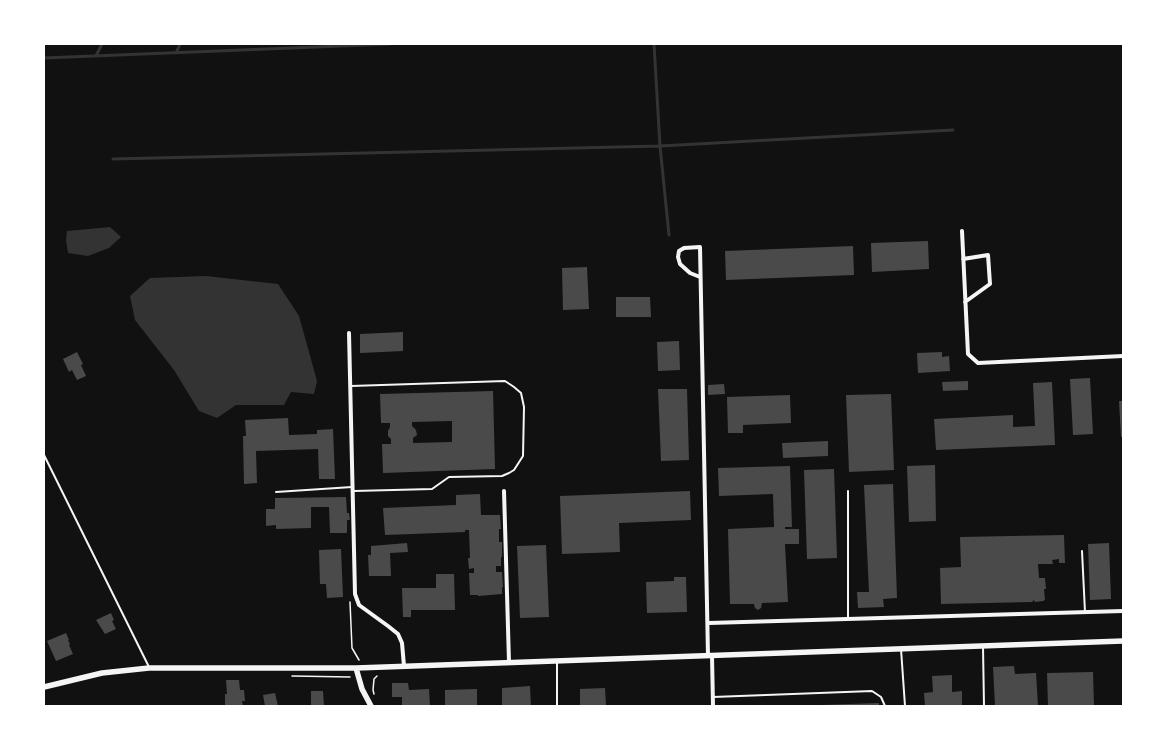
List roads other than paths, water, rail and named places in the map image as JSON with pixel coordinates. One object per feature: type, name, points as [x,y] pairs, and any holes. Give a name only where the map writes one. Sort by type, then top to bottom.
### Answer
[{"type":"street","points":[[962,231],[968,354],[978,363],[1123,356]]},
{"type":"street","points":[[700,277],[690,273],[680,264],[678,257],[679,251],[684,248],[700,247],[709,623],[713,706]]},
{"type":"street","points":[[963,259],[988,255],[990,284],[965,302]]},
{"type":"street","points":[[349,333],[355,594],[359,606],[398,634],[402,643],[404,666]]},
{"type":"street","points":[[504,491],[509,662]]},
{"type":"street","points":[[709,623],[1123,611]]},
{"type":"street","points":[[44,687],[102,673],[150,668],[365,668],[1123,641]]},
{"type":"street","points":[[356,668],[362,689],[371,706]]},
{"type":"lane","points":[[276,492],[352,489],[432,490],[449,477],[502,476],[514,470],[523,456],[524,407],[522,393],[505,382],[350,386]]},
{"type":"lane","points":[[44,455],[150,668]]},
{"type":"lane","points":[[848,491],[848,619]]},
{"type":"lane","points":[[1082,551],[1085,612]]},
{"type":"lane","points":[[982,646],[984,706]]},
{"type":"lane","points":[[901,649],[905,706]]},
{"type":"lane","points":[[557,661],[557,706]]},
{"type":"lane","points":[[713,697],[872,691],[881,697],[886,706]]},
{"type":"waterway","points":[[96,56],[102,44]]},
{"type":"waterway","points":[[176,53],[180,44]]},
{"type":"waterway","points":[[44,58],[390,44]]},
{"type":"waterway","points":[[654,44],[660,146],[669,235]]},
{"type":"waterway","points":[[113,159],[660,146],[953,130]]}]
